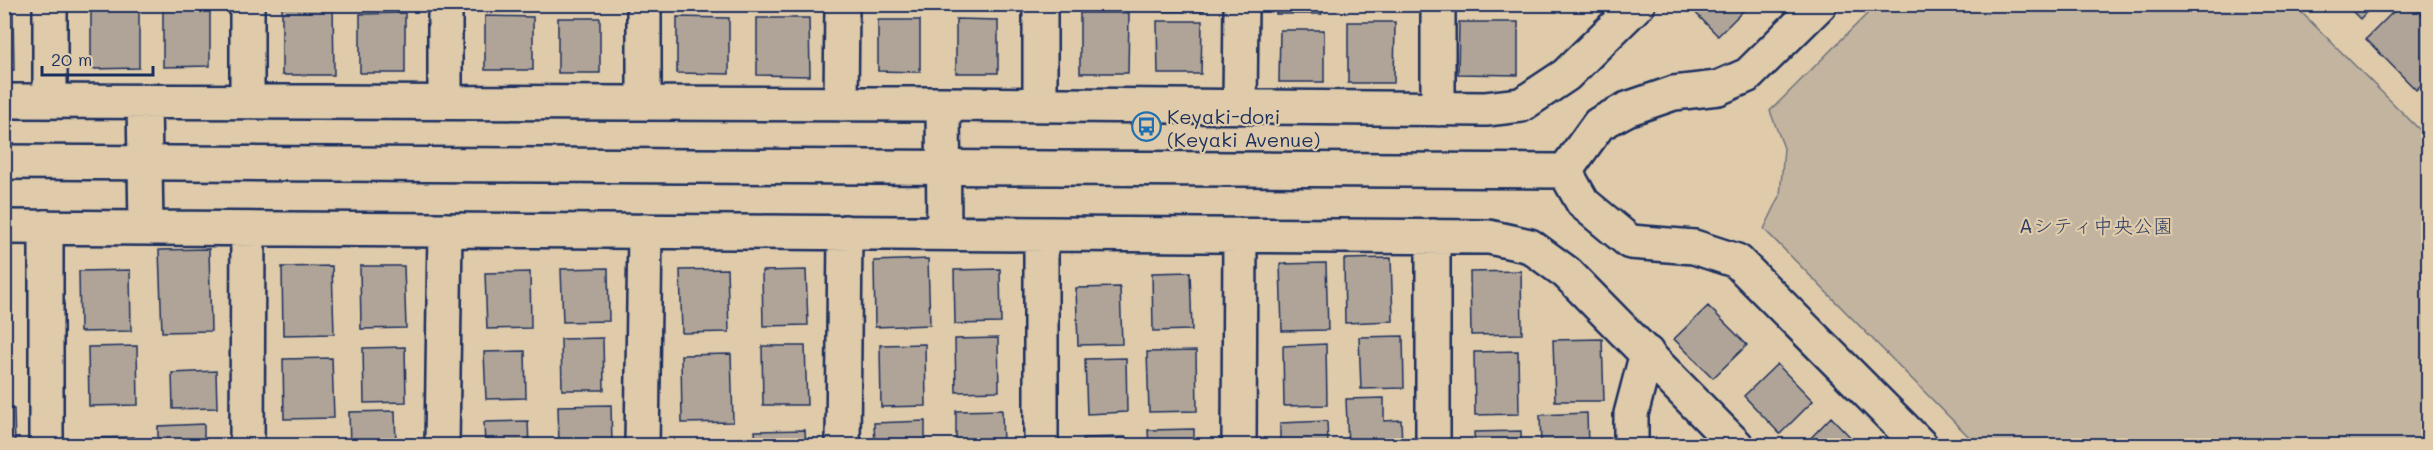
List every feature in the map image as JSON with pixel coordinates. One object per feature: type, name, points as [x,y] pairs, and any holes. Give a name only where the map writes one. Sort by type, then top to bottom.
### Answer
[{"type":"street","points":[[50,4],[50,101]]},
{"type":"street","points":[[247,4],[247,101]]},
{"type":"street","points":[[445,4],[445,102]]},
{"type":"street","points":[[644,4],[644,103]]},
{"type":"street","points":[[841,104],[842,4]]},
{"type":"street","points":[[1040,4],[1040,105]]},
{"type":"street","points":[[1240,107],[1241,4]]},
{"type":"street","points":[[1438,4],[1438,109]]},
{"type":"street","points":[[4,101],[943,104],[1486,109],[1521,105],[1566,75],[1638,4]]},
{"type":"street","points":[[1565,171],[1599,124],[1627,109],[1674,93],[1718,88],[1748,75],[1820,4]]},
{"type":"street","points":[[144,101],[146,228]]},
{"type":"street","points":[[943,104],[944,233]]},
{"type":"street","points":[[4,162],[1565,171]]},
{"type":"street","points":[[1565,171],[1583,203],[1630,242],[1694,247],[1737,261],[1921,446]]},
{"type":"street","points":[[4,227],[1489,237],[1530,246],[1567,273],[1737,446]]},
{"type":"street","points":[[46,227],[46,446]]},
{"type":"street","points":[[246,446],[248,229]]},
{"type":"street","points":[[442,446],[445,230]]},
{"type":"street","points":[[642,446],[645,231]]},
{"type":"street","points":[[843,446],[845,232]]},
{"type":"street","points":[[1041,234],[1041,446]]},
{"type":"street","points":[[1239,446],[1240,235]]},
{"type":"street","points":[[1433,236],[1433,446]]},
{"type":"street","points":[[1631,446],[1631,414],[1647,354]]},
{"type":"green space","name":"Aシティ中央公園","points":[[1877,4],[2294,5],[2428,138],[2428,445],[1977,445],[1764,229],[1780,196],[1784,148],[1770,111]]},
{"type":"building","points":[[282,4],[333,4],[334,75],[282,75]]},
{"type":"building","points":[[1159,4],[1204,4],[1204,11],[1159,11]]},
{"type":"building","points":[[1276,4],[1322,4],[1322,14],[1276,14]]},
{"type":"building","points":[[1687,4],[1750,4],[1718,36]]},
{"type":"building","points":[[2345,4],[2374,4],[2360,19]]},
{"type":"building","points":[[2401,4],[2413,4],[2428,21],[2428,78],[2416,90],[2366,39]]},
{"type":"building","points":[[163,5],[210,5],[210,66],[163,67]]},
{"type":"building","points":[[91,10],[139,10],[139,68],[91,69]]},
{"type":"building","points":[[4,13],[13,13],[14,70],[4,70]]},
{"type":"building","points":[[405,13],[405,73],[360,73],[360,14]]},
{"type":"building","points":[[1080,13],[1129,13],[1128,73],[1080,73]]},
{"type":"building","points":[[485,16],[533,17],[533,70],[485,70]]},
{"type":"building","points":[[677,17],[729,18],[729,74],[677,73]]},
{"type":"building","points":[[558,18],[600,18],[600,73],[558,73]]},
{"type":"building","points":[[757,18],[809,18],[810,76],[757,75]]},
{"type":"building","points":[[956,19],[998,20],[998,73],[956,73]]},
{"type":"building","points":[[878,20],[920,20],[920,72],[878,71]]},
{"type":"building","points":[[1157,21],[1202,21],[1201,74],[1158,74]]},
{"type":"building","points":[[1348,22],[1395,22],[1394,83],[1348,83]]},
{"type":"building","points":[[1459,22],[1518,22],[1518,75],[1458,74]]},
{"type":"building","points":[[1280,30],[1324,30],[1324,82],[1279,82]]},
{"type":"building","points":[[209,249],[211,331],[162,332],[159,250]]},
{"type":"building","points":[[4,254],[6,254],[7,315],[4,315]]},
{"type":"building","points":[[1391,258],[1393,321],[1345,323],[1344,259]]},
{"type":"building","points":[[928,259],[930,325],[875,327],[874,261]]},
{"type":"building","points":[[1326,263],[1328,330],[1282,331],[1280,264]]},
{"type":"building","points":[[332,266],[334,334],[283,335],[282,267]]},
{"type":"building","points":[[360,266],[404,266],[406,328],[361,329]]},
{"type":"building","points":[[608,268],[609,321],[563,322],[561,269]]},
{"type":"building","points":[[727,269],[729,332],[682,333],[680,270]]},
{"type":"building","points":[[1000,269],[1001,323],[955,324],[954,270]]},
{"type":"building","points":[[130,270],[131,331],[80,332],[79,271]]},
{"type":"building","points":[[806,270],[808,325],[763,326],[762,271]]},
{"type":"building","points":[[1521,271],[1522,334],[1471,335],[1470,272]]},
{"type":"building","points":[[530,272],[531,328],[487,329],[485,273]]},
{"type":"building","points":[[1190,272],[1192,330],[1153,331],[1152,273]]},
{"type":"building","points":[[1120,287],[1122,344],[1078,345],[1076,288]]},
{"type":"building","points":[[1708,306],[1747,345],[1713,378],[1674,339]]},
{"type":"building","points":[[4,331],[6,331],[8,393],[4,393]]},
{"type":"building","points":[[1403,336],[1404,388],[1361,389],[1359,337]]},
{"type":"building","points":[[603,338],[604,390],[562,390],[561,339]]},
{"type":"building","points":[[998,338],[999,391],[956,392],[955,339]]},
{"type":"building","points":[[1602,339],[1604,401],[1555,401],[1553,340]]},
{"type":"building","points":[[925,344],[926,406],[881,407],[880,345]]},
{"type":"building","points":[[1326,344],[1327,405],[1284,406],[1283,346]]},
{"type":"building","points":[[137,346],[138,405],[89,406],[88,347]]},
{"type":"building","points":[[762,346],[805,346],[807,405],[763,405]]},
{"type":"building","points":[[405,347],[406,402],[364,403],[363,348]]},
{"type":"building","points":[[525,351],[526,398],[486,399],[484,352]]},
{"type":"building","points":[[1196,351],[1197,411],[1149,412],[1147,352]]},
{"type":"building","points":[[1518,351],[1519,414],[1475,415],[1474,352]]},
{"type":"building","points":[[731,354],[733,422],[682,423],[681,355]]},
{"type":"building","points":[[332,358],[334,418],[284,419],[283,359]]},
{"type":"building","points":[[1126,358],[1127,412],[1087,414],[1085,359]]},
{"type":"building","points":[[1777,364],[1813,401],[1780,434],[1744,396]]},
{"type":"building","points":[[216,371],[217,408],[173,409],[172,373]]},
{"type":"building","points":[[1384,398],[1384,421],[1401,420],[1402,446],[1348,446],[1346,399]]},
{"type":"building","points":[[611,405],[612,446],[559,446],[558,406]]},
{"type":"building","points":[[4,409],[14,409],[15,446],[4,446]]},
{"type":"building","points":[[1002,410],[1003,446],[956,446],[956,411]]},
{"type":"building","points":[[395,411],[396,446],[350,446],[349,412]]},
{"type":"building","points":[[1587,413],[1588,446],[1541,446],[1540,415]]},
{"type":"building","points":[[1831,417],[1859,446],[1803,446]]},
{"type":"building","points":[[528,421],[529,446],[485,446],[484,422]]},
{"type":"building","points":[[925,421],[925,446],[875,446],[874,423]]},
{"type":"building","points":[[1327,421],[1328,446],[1280,446],[1280,423]]},
{"type":"building","points":[[204,424],[204,446],[158,446],[158,426]]},
{"type":"building","points":[[1194,429],[1194,446],[1149,446],[1148,430]]},
{"type":"building","points":[[805,430],[806,446],[756,446],[755,431]]},
{"type":"building","points":[[1521,431],[1521,446],[1475,446],[1474,432]]},
{"type":"building","points":[[134,437],[134,446],[87,446],[87,438]]},
{"type":"building","points":[[1126,437],[1127,446],[1084,446],[1083,438]]},
{"type":"building","points":[[1708,439],[1708,446],[1663,446],[1663,442]]},
{"type":"building","points":[[330,443],[330,446],[281,446],[281,444]]},
{"type":"building","points":[[729,443],[729,446],[682,446],[682,444]]},
{"type":"place","name":"Keyaki-dori (Keyaki Avenue)","points":[[1146,127]]}]
